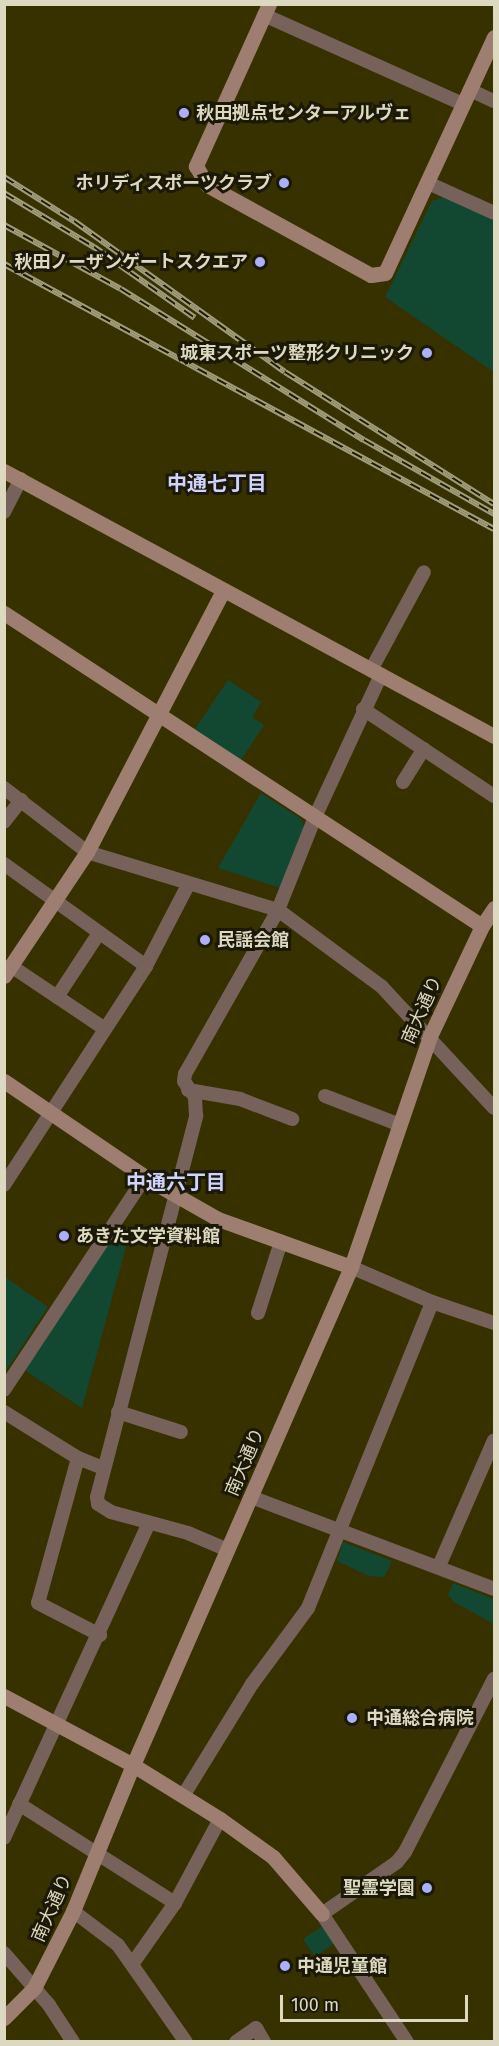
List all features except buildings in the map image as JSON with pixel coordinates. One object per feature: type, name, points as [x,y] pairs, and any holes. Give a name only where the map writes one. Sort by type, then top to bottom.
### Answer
[{"type":"street","points":[[464,104],[267,10],[196,166],[207,185],[370,275],[386,273],[495,37]]},
{"type":"street","points":[[470,90],[495,100]]},
{"type":"street","points":[[428,183],[495,213]]},
{"type":"street","points":[[4,471],[495,736]]},
{"type":"street","points":[[4,512],[21,479]]},
{"type":"street","points":[[228,1550],[98,1504],[103,1468],[140,1322],[177,1198],[196,1116],[195,1097],[188,1090],[185,1074],[278,910],[315,817],[363,709],[376,672],[424,572]]},
{"type":"street","points":[[105,1029],[57,997],[8,971],[56,902],[87,852],[223,591]]},
{"type":"street","points":[[4,613],[482,926]]},
{"type":"street","points":[[363,709],[495,796]]},
{"type":"street","points":[[404,782],[424,749]]},
{"type":"street","points":[[4,788],[87,852],[278,910],[382,987],[495,1108]]},
{"type":"street","points":[[4,822],[21,800]]},
{"type":"street","points":[[4,864],[146,966]]},
{"type":"street","points":[[4,1185],[146,966],[189,883]]},
{"type":"street","name":"南大通り","points":[[4,2018],[34,1988],[73,1911],[133,1765],[351,1267],[430,1036],[482,926],[495,908]]},
{"type":"street","points":[[57,997],[99,933]]},
{"type":"street","points":[[4,1081],[177,1198],[218,1220],[351,1267],[432,1302],[495,1323]]},
{"type":"street","points":[[188,1090],[240,1099],[292,1119]]},
{"type":"street","points":[[325,1096],[400,1125]]},
{"type":"street","points":[[4,1390],[145,1177]]},
{"type":"street","points":[[258,1313],[281,1242]]},
{"type":"street","points":[[183,1796],[252,1684],[308,1608],[341,1532],[432,1302]]},
{"type":"street","points":[[4,1412],[78,1458],[103,1468]]},
{"type":"street","points":[[118,1412],[181,1432]]},
{"type":"street","points":[[438,1566],[495,1440]]},
{"type":"street","points":[[78,1458],[38,1603],[100,1635]]},
{"type":"street","points":[[251,1497],[495,1589]]},
{"type":"street","points":[[4,1838],[100,1635],[149,1523]]},
{"type":"street","points":[[322,1914],[397,1862],[405,1852],[495,1679]]},
{"type":"street","points":[[4,1696],[133,1765],[219,1819],[273,1857],[322,1914],[407,2042]]},
{"type":"street","points":[[19,1804],[97,1851],[175,1903]]},
{"type":"street","points":[[133,1963],[175,1903],[219,1819]]},
{"type":"street","points":[[73,1911],[105,1932],[133,1963],[186,2042]]},
{"type":"street","points":[[4,1953],[34,1988],[73,2042]]},
{"type":"street","points":[[236,2042],[256,2028],[264,2042]]},
{"type":"green space","points":[[443,197],[494,220],[494,372],[385,297],[432,201]]},
{"type":"green space","points":[[228,680],[261,702],[252,717],[264,725],[241,760],[195,729]]},
{"type":"green space","points":[[261,793],[301,819],[304,828],[280,888],[218,868]]},
{"type":"green space","points":[[116,1223],[130,1232],[82,1408],[23,1369]]},
{"type":"green space","points":[[5,1277],[48,1307],[5,1372]]},
{"type":"green space","points":[[343,1542],[392,1561],[384,1577],[369,1576],[337,1561]]},
{"type":"green space","points":[[453,1583],[494,1599],[494,1624],[454,1602],[448,1595]]},
{"type":"green space","points":[[324,1925],[336,1942],[315,1957],[303,1939]]},
{"type":"railway","points":[[4,177],[74,221],[285,372],[494,504]]},
{"type":"railway","points":[[4,193],[94,247],[195,318]]},
{"type":"railway","points":[[4,225],[121,289],[364,440],[494,514]]},
{"type":"railway","points":[[4,264],[494,529]]},
{"type":"place","name":"秋田拠点センターアルヴェ","points":[[184,113]]},
{"type":"place","name":"ホリディスポーツクラブ","points":[[284,183]]},
{"type":"place","name":"秋田ノーザンゲートスクエア","points":[[260,262]]},
{"type":"place","name":"城東スポーツ整形クリニック","points":[[427,353]]},
{"type":"place","name":"民謡会館","points":[[205,940]]},
{"type":"place","name":"あきた文学資料館","points":[[64,1236]]},
{"type":"place","name":"中通総合病院","points":[[352,1718]]},
{"type":"place","name":"聖霊学園","points":[[427,1888]]},
{"type":"place","name":"中通児童館","points":[[285,1966]]},
{"type":"district","name":"中通七丁目","points":[[217,483]]},
{"type":"district","name":"中通六丁目","points":[[176,1182]]}]
